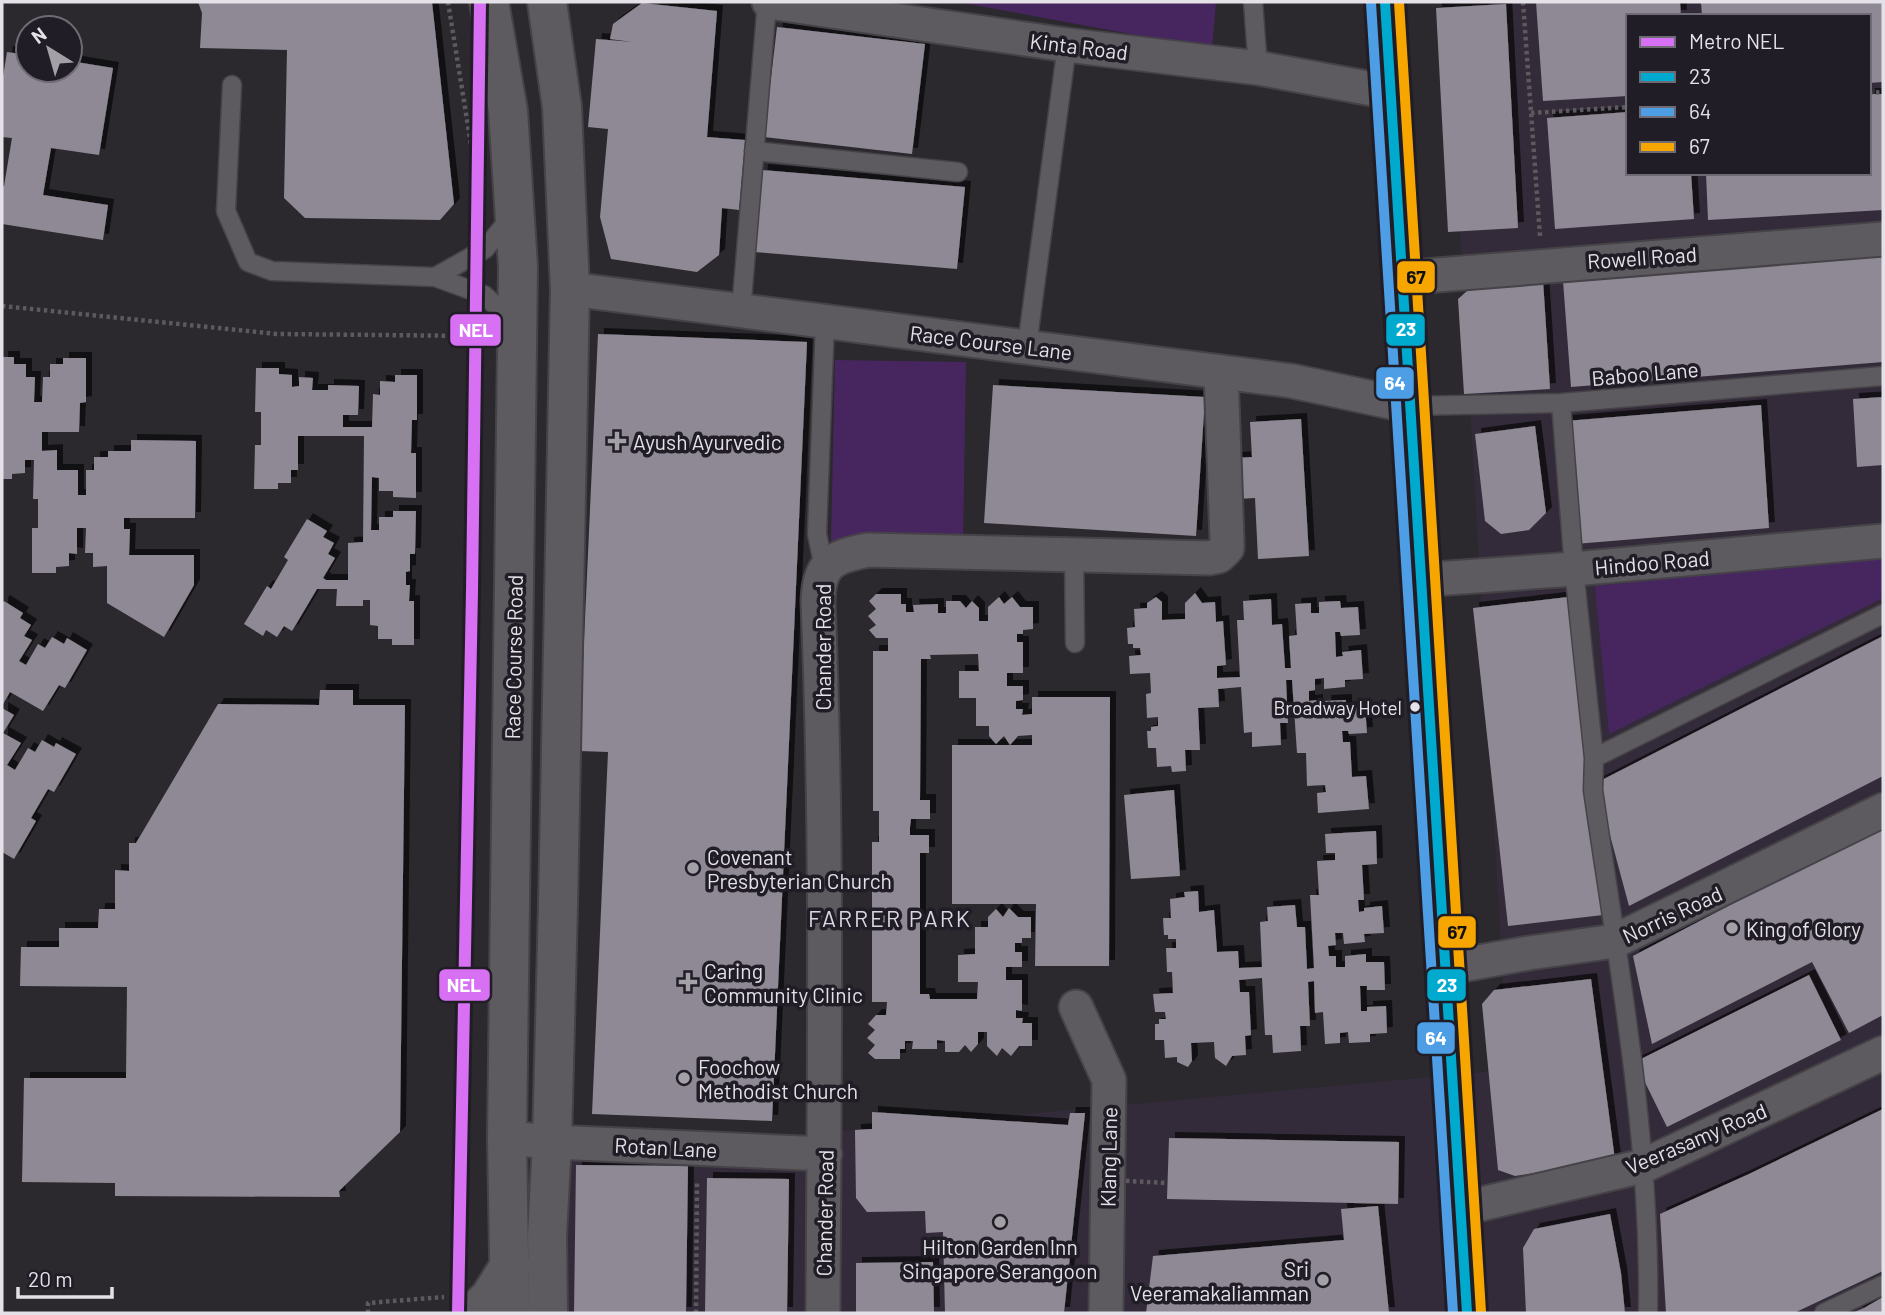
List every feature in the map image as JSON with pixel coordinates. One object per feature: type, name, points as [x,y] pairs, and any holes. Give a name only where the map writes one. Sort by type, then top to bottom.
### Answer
[{"type":"main road","points":[[1385,2],[1400,278],[1467,1313]]},
{"type":"street","name":"Race Course Road","points":[[489,2],[508,111],[518,266],[507,1138],[510,1313]]},
{"type":"street","points":[[545,1304],[552,1142],[570,289],[562,107],[547,2]]},
{"type":"street","name":"Kinta Road","points":[[768,2],[1068,45],[1258,68],[1389,92]]},
{"type":"street","name":"Rowell Road","points":[[1400,278],[1883,239]]},
{"type":"street","name":"Race Course Lane","points":[[570,289],[1292,381],[1410,406]]},
{"type":"street","name":"Chander Road","points":[[823,1313],[824,851],[818,584],[824,568],[842,555],[867,550],[1209,558],[1219,556],[1227,548],[1220,372]]},
{"type":"street","name":"Hindoo Road","points":[[1420,580],[1883,541]]},
{"type":"street","name":"Norris Road","points":[[1445,968],[1615,941],[1883,810]]},
{"type":"street","name":"Klang Lane","points":[[1076,1007],[1109,1080],[1106,1313]]},
{"type":"street","name":"Veerasamy Road","points":[[1460,1209],[1643,1166],[1883,1053]]},
{"type":"street","name":"Rotan Lane","points":[[507,1138],[825,1154]]},
{"type":"street","points":[[463,1302],[489,1297],[510,1265]]},
{"type":"lane","points":[[741,311],[768,2]]},
{"type":"lane","points":[[1253,2],[1258,68]]},
{"type":"lane","points":[[1027,346],[1068,45]]},
{"type":"lane","points":[[232,85],[226,211],[248,262],[272,271],[435,277],[484,295],[517,325]]},
{"type":"lane","points":[[754,151],[958,172]]},
{"type":"lane","points":[[435,277],[485,249],[515,212]]},
{"type":"lane","points":[[824,568],[817,534],[825,321]]},
{"type":"lane","name":"Baboo Lane","points":[[1410,406],[1560,403],[1883,376]]},
{"type":"lane","points":[[1560,403],[1594,758],[1593,790],[1632,1056],[1643,1166],[1649,1273],[1648,1313]]},
{"type":"lane","points":[[1074,555],[1074,643]]},
{"type":"lane","points":[[1594,758],[1883,614]]},
{"type":"lane","points":[[1825,1313],[1883,1285]]},
{"type":"path","points":[[448,2],[475,169]]},
{"type":"path","points":[[1523,2],[1542,265]]},
{"type":"path","points":[[1531,113],[1626,107]]},
{"type":"path","points":[[2,306],[277,334],[479,336],[480,349]]},
{"type":"path","points":[[696,1313],[698,1149]]},
{"type":"path","points":[[1091,1179],[1167,1183]]},
{"type":"path","points":[[368,1313],[368,1303],[443,1298],[463,1302]]},
{"type":"shaded area","points":[[958,2],[1216,2],[1212,49]]},
{"type":"shaded area","points":[[1447,2],[1883,2],[1883,1313],[568,1313],[564,1156],[1508,1070]]},
{"type":"shaded area","points":[[835,360],[966,362],[963,543],[831,541]]},
{"type":"shaded area","points":[[1883,557],[1883,598],[1609,734],[1595,586]]},
{"type":"building","points":[[198,2],[432,2],[454,204],[440,220],[305,218],[284,198],[287,50],[200,48],[202,13]]},
{"type":"building","points":[[1536,2],[1680,2],[1681,14],[1626,14],[1626,96],[1543,101]]},
{"type":"building","points":[[1701,2],[1883,2],[1883,82],[1871,83],[1871,14],[1702,14]]},
{"type":"building","points":[[642,3],[717,11],[707,137],[745,140],[739,210],[722,208],[719,255],[697,272],[611,259],[600,217],[608,129],[588,127],[596,39],[633,42],[610,39],[613,24]]},
{"type":"building","points":[[1506,4],[1518,228],[1448,232],[1436,8]]},
{"type":"building","points":[[777,27],[925,44],[912,154],[764,137]]},
{"type":"building","points":[[7,52],[14,53],[14,84],[84,84],[84,63],[113,68],[99,155],[51,148],[43,195],[108,205],[103,240],[2,224],[2,186],[12,138],[2,137],[2,83]]},
{"type":"building","points":[[1871,94],[1883,94],[1883,210],[1708,220],[1706,175],[1871,175]]},
{"type":"building","points":[[1626,112],[1626,175],[1691,175],[1694,219],[1555,229],[1547,118]]},
{"type":"building","points":[[762,170],[965,187],[957,269],[754,252]]},
{"type":"building","points":[[1883,255],[1883,362],[1571,387],[1563,281]]},
{"type":"building","points":[[1543,280],[1550,389],[1464,394],[1458,299],[1475,284]]},
{"type":"building","points":[[598,334],[807,342],[772,1121],[592,1114],[608,752],[579,751]]},
{"type":"building","points":[[2,357],[14,357],[14,364],[26,364],[26,377],[35,377],[34,402],[42,402],[43,377],[50,377],[50,364],[63,364],[63,358],[86,358],[86,402],[80,403],[79,432],[42,432],[42,451],[57,450],[57,470],[78,470],[78,495],[86,495],[86,470],[94,470],[94,457],[108,457],[108,451],[131,451],[131,440],[196,441],[195,518],[124,518],[124,529],[130,529],[129,555],[194,555],[194,585],[164,637],[107,603],[107,566],[93,567],[93,553],[85,553],[86,528],[77,528],[77,554],[69,553],[69,566],[56,567],[56,573],[32,573],[32,528],[38,528],[38,499],[33,499],[34,460],[25,460],[25,473],[12,474],[12,479],[2,479]]},
{"type":"building","points":[[256,368],[279,368],[279,374],[292,375],[292,387],[299,386],[299,377],[313,378],[312,390],[328,390],[328,385],[359,386],[358,415],[343,415],[343,427],[372,427],[373,394],[380,395],[380,381],[395,382],[395,375],[417,375],[417,420],[412,420],[411,453],[416,453],[416,498],[393,497],[393,491],[379,491],[379,478],[372,477],[371,530],[379,530],[379,517],[393,517],[393,511],[416,511],[415,554],[410,554],[410,571],[406,572],[406,585],[410,585],[409,601],[414,601],[414,645],[392,645],[392,639],[378,639],[378,626],[370,625],[370,600],[363,600],[363,606],[336,606],[337,589],[317,589],[292,631],[284,626],[277,637],[266,630],[263,636],[244,624],[267,586],[271,589],[288,560],[284,557],[307,519],[327,531],[323,537],[334,543],[328,554],[335,558],[323,578],[326,580],[348,580],[348,543],[363,542],[364,436],[298,436],[298,470],[291,470],[291,483],[278,483],[278,489],[254,489],[255,445],[261,445],[261,412],[255,412]]},
{"type":"building","points":[[993,385],[1205,397],[1196,536],[984,523]]},
{"type":"building","points":[[1883,397],[1883,465],[1857,467],[1853,399]]},
{"type":"building","points":[[1761,405],[1769,528],[1575,544],[1566,421]]},
{"type":"building","points":[[1301,419],[1309,556],[1258,559],[1255,498],[1237,499],[1235,458],[1252,457],[1250,422]]},
{"type":"building","points":[[1535,426],[1546,513],[1529,530],[1501,534],[1485,521],[1475,434]]},
{"type":"building","points":[[1195,593],[1202,603],[1215,602],[1216,622],[1223,621],[1226,665],[1217,666],[1217,678],[1240,677],[1237,620],[1244,620],[1243,601],[1271,599],[1272,625],[1282,624],[1285,668],[1291,668],[1289,636],[1297,635],[1295,604],[1311,603],[1311,613],[1319,613],[1319,602],[1340,601],[1341,608],[1358,607],[1360,635],[1341,636],[1340,632],[1335,632],[1336,657],[1343,656],[1342,652],[1361,650],[1363,679],[1345,680],[1345,687],[1324,689],[1324,678],[1315,679],[1315,690],[1309,691],[1309,701],[1317,700],[1317,712],[1326,712],[1325,701],[1346,700],[1346,708],[1365,706],[1367,733],[1349,734],[1348,731],[1342,731],[1343,742],[1350,742],[1352,777],[1366,776],[1369,809],[1318,813],[1317,793],[1326,792],[1325,785],[1307,786],[1306,753],[1297,753],[1292,680],[1286,680],[1288,723],[1280,723],[1281,745],[1252,747],[1252,732],[1244,733],[1241,687],[1218,689],[1219,707],[1198,708],[1200,750],[1185,750],[1186,771],[1172,772],[1171,766],[1157,767],[1156,748],[1148,748],[1147,731],[1158,726],[1158,717],[1147,718],[1146,694],[1151,693],[1150,673],[1130,674],[1129,656],[1141,655],[1140,648],[1133,648],[1133,644],[1128,644],[1127,628],[1135,627],[1134,609],[1147,608],[1147,603],[1156,597],[1162,602],[1162,620],[1185,619],[1185,603]]},
{"type":"building","points":[[876,594],[901,594],[901,604],[906,604],[906,612],[914,612],[913,605],[938,604],[938,613],[946,613],[946,601],[960,601],[966,608],[972,601],[979,608],[979,621],[988,621],[988,607],[999,597],[1004,604],[1012,597],[1020,607],[1033,607],[1033,629],[1017,634],[1017,642],[1023,642],[1023,673],[1007,673],[1007,686],[1023,686],[1023,700],[1016,701],[1016,709],[1023,709],[1022,715],[1032,714],[1032,697],[1110,697],[1109,966],[1035,966],[1036,904],[952,904],[952,745],[1010,745],[1004,736],[996,744],[989,736],[989,726],[976,726],[976,698],[959,698],[959,671],[979,671],[978,654],[930,655],[931,659],[921,659],[920,800],[930,800],[930,819],[911,819],[910,827],[910,835],[929,835],[929,853],[920,853],[920,994],[929,994],[930,999],[977,999],[978,982],[958,982],[958,955],[975,954],[975,927],[988,927],[988,917],[996,909],[1003,917],[1009,908],[1018,917],[1031,917],[1031,938],[1022,938],[1022,943],[1015,943],[1015,952],[1022,952],[1022,967],[1006,967],[1006,980],[1022,980],[1022,1011],[1016,1010],[1016,1018],[1023,1018],[1022,1023],[1032,1023],[1032,1046],[1019,1046],[1011,1056],[1002,1048],[997,1056],[987,1046],[987,1032],[978,1032],[978,1044],[971,1052],[965,1045],[959,1052],[945,1052],[945,1041],[937,1040],[937,1049],[912,1049],[913,1041],[905,1041],[905,1049],[900,1049],[900,1059],[875,1059],[868,1053],[875,1045],[867,1038],[875,1030],[868,1024],[876,1015],[886,1015],[887,1002],[872,1002],[872,842],[879,842],[879,811],[873,811],[873,651],[888,651],[888,638],[876,638],[869,630],[876,625],[868,616],[876,609],[869,601]],"holes":[[[1032,735],[1032,745],[1010,745],[1018,736]]]},
{"type":"building","points":[[1568,597],[1603,915],[1508,926],[1473,608]]},
{"type":"building","points":[[4,601],[23,613],[20,618],[31,625],[24,636],[32,640],[19,661],[26,665],[38,644],[45,648],[52,637],[64,644],[67,638],[87,650],[65,688],[59,685],[43,711],[10,692],[2,706]]},
{"type":"building","points":[[1883,636],[1883,776],[1629,906],[1596,783]]},
{"type":"building","points":[[320,690],[353,690],[353,705],[405,705],[400,1132],[339,1191],[340,1197],[115,1196],[115,1183],[22,1182],[24,1078],[126,1078],[127,987],[20,986],[21,947],[59,947],[59,928],[98,928],[99,909],[115,909],[115,870],[129,871],[129,843],[136,843],[218,704],[319,705]]},
{"type":"building","points":[[2,708],[14,715],[3,733],[21,743],[7,765],[15,770],[28,748],[35,752],[42,740],[54,747],[56,743],[76,754],[54,792],[48,789],[31,818],[36,821],[14,859],[2,852]]},
{"type":"building","points":[[1174,790],[1180,876],[1131,879],[1124,795]]},
{"type":"building","points":[[1883,825],[1883,1015],[1849,1033],[1812,962],[1652,1044],[1633,956]]},
{"type":"building","points":[[1376,831],[1377,864],[1362,865],[1364,900],[1358,900],[1359,912],[1364,911],[1364,908],[1382,906],[1384,933],[1364,934],[1365,942],[1344,944],[1343,933],[1335,933],[1336,945],[1328,946],[1329,956],[1336,956],[1336,967],[1345,967],[1345,956],[1366,954],[1366,962],[1384,962],[1385,990],[1367,990],[1367,986],[1360,986],[1361,1011],[1367,1011],[1367,1007],[1386,1006],[1387,1033],[1370,1034],[1370,1042],[1349,1043],[1348,1032],[1340,1033],[1340,1043],[1325,1044],[1323,1012],[1315,1013],[1314,981],[1308,982],[1310,1026],[1300,1026],[1301,1051],[1273,1053],[1272,1035],[1265,1035],[1262,978],[1239,980],[1240,992],[1249,992],[1251,1035],[1245,1036],[1246,1055],[1232,1056],[1226,1066],[1215,1058],[1214,1042],[1191,1043],[1192,1061],[1188,1067],[1177,1062],[1177,1057],[1165,1058],[1164,1040],[1155,1040],[1155,1024],[1159,1024],[1159,1019],[1166,1019],[1165,1012],[1155,1012],[1153,994],[1173,993],[1172,972],[1167,972],[1166,948],[1176,948],[1176,939],[1168,939],[1168,935],[1164,935],[1163,918],[1171,918],[1170,899],[1185,897],[1184,892],[1198,891],[1199,912],[1214,910],[1217,952],[1238,951],[1239,968],[1262,967],[1260,922],[1268,921],[1267,907],[1295,905],[1297,927],[1305,927],[1307,969],[1314,968],[1310,895],[1319,895],[1317,861],[1335,860],[1335,853],[1326,853],[1325,834]]},
{"type":"building","points":[[1809,975],[1841,1040],[1667,1127],[1635,1062]]},
{"type":"building","points":[[1591,979],[1615,1160],[1515,1176],[1498,1170],[1482,1004],[1494,990]]},
{"type":"building","points":[[1883,1109],[1883,1271],[1794,1313],[1666,1313],[1660,1214]]},
{"type":"building","name":"Hilton Garden Inn Singapore Serangoon","points":[[872,1112],[1068,1125],[1070,1113],[1085,1113],[1064,1313],[945,1313],[943,1232],[926,1233],[925,1211],[867,1212],[856,1198],[855,1130],[872,1129]]},
{"type":"building","points":[[1169,1138],[1399,1142],[1398,1204],[1167,1199]]},
{"type":"building","points":[[576,1165],[688,1166],[686,1313],[574,1313]]},
{"type":"building","points":[[707,1178],[789,1179],[787,1313],[705,1313]]},
{"type":"building","points":[[1378,1206],[1389,1313],[1146,1313],[1153,1256],[1344,1240],[1341,1209]]},
{"type":"building","points":[[1610,1214],[1625,1313],[1526,1313],[1523,1248],[1534,1229]]},
{"type":"building","points":[[933,1262],[934,1313],[856,1313],[856,1263]]},
{"type":"building","points":[[1883,1297],[1883,1313],[1852,1313],[1864,1308]]},
{"type":"metro line","name":"NEL","points":[[458,1313],[480,2]]},
{"type":"transit line","name":"23","points":[[1385,2],[1467,1313]]},
{"type":"transit line","name":"67","points":[[1399,2],[1481,1312]]},
{"type":"transit line","name":"64","points":[[1371,3],[1453,1313]]},
{"type":"place","name":"Ayush Ayurvedic","points":[[617,441]]},
{"type":"place","name":"Broadway Hotel","points":[[1415,707]]},
{"type":"place","name":"Covenant Presbyterian Church","points":[[693,868]]},
{"type":"place","name":"King of Glory","points":[[1732,928]]},
{"type":"place","name":"Caring Community Clinic","points":[[688,982]]},
{"type":"place","name":"Foochow Methodist Church","points":[[684,1078]]},
{"type":"place","name":"Hilton Garden Inn Singapore Serangoon","points":[[1000,1222]]},
{"type":"place","name":"Sri Veeramakaliamman","points":[[1323,1280]]},
{"type":"district","name":"FARRER PARK","points":[[890,918]]}]
